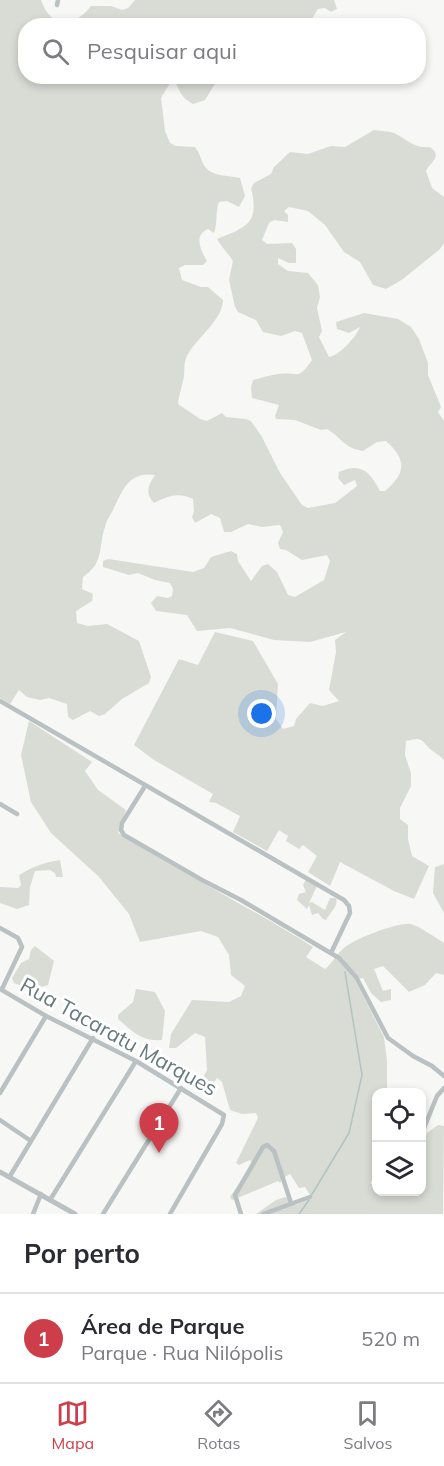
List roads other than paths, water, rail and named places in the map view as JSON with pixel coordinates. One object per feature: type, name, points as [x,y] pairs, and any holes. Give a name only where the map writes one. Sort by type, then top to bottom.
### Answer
[{"type":"street","points":[[0,701],[347,903],[351,909],[350,913],[331,953]]},
{"type":"street","points":[[145,786],[122,823],[121,830],[124,835],[344,962],[356,977],[388,1038],[444,1076]]},
{"type":"street","points":[[0,804],[17,814]]},
{"type":"street","points":[[0,928],[18,938],[22,947],[1,989]]},
{"type":"street","name":"Rua Tacaratu Marques","points":[[1,989],[46,1016],[136,1061],[221,1112],[225,1117],[170,1214]]},
{"type":"street","points":[[0,1093],[46,1016]]},
{"type":"street","points":[[10,1176],[93,1038]]},
{"type":"street","points":[[50,1200],[136,1061]]},
{"type":"street","points":[[103,1214],[181,1088]]},
{"type":"street","points":[[426,1123],[437,1096],[444,1088]]},
{"type":"street","points":[[0,1120],[31,1141]]},
{"type":"street","points":[[242,1214],[235,1195],[267,1145],[274,1150],[291,1203]]},
{"type":"street","points":[[0,1172],[75,1214]]},
{"type":"street","points":[[33,1214],[41,1194]]},
{"type":"street","points":[[263,1214],[310,1197]]},
{"type":"waterway","points":[[311,1196],[349,1133],[362,1075],[345,972]]},
{"type":"waterway","points":[[299,1214],[309,1200]]},
{"type":"place","name":"Área de Parque","points":[[159,1153]]}]
